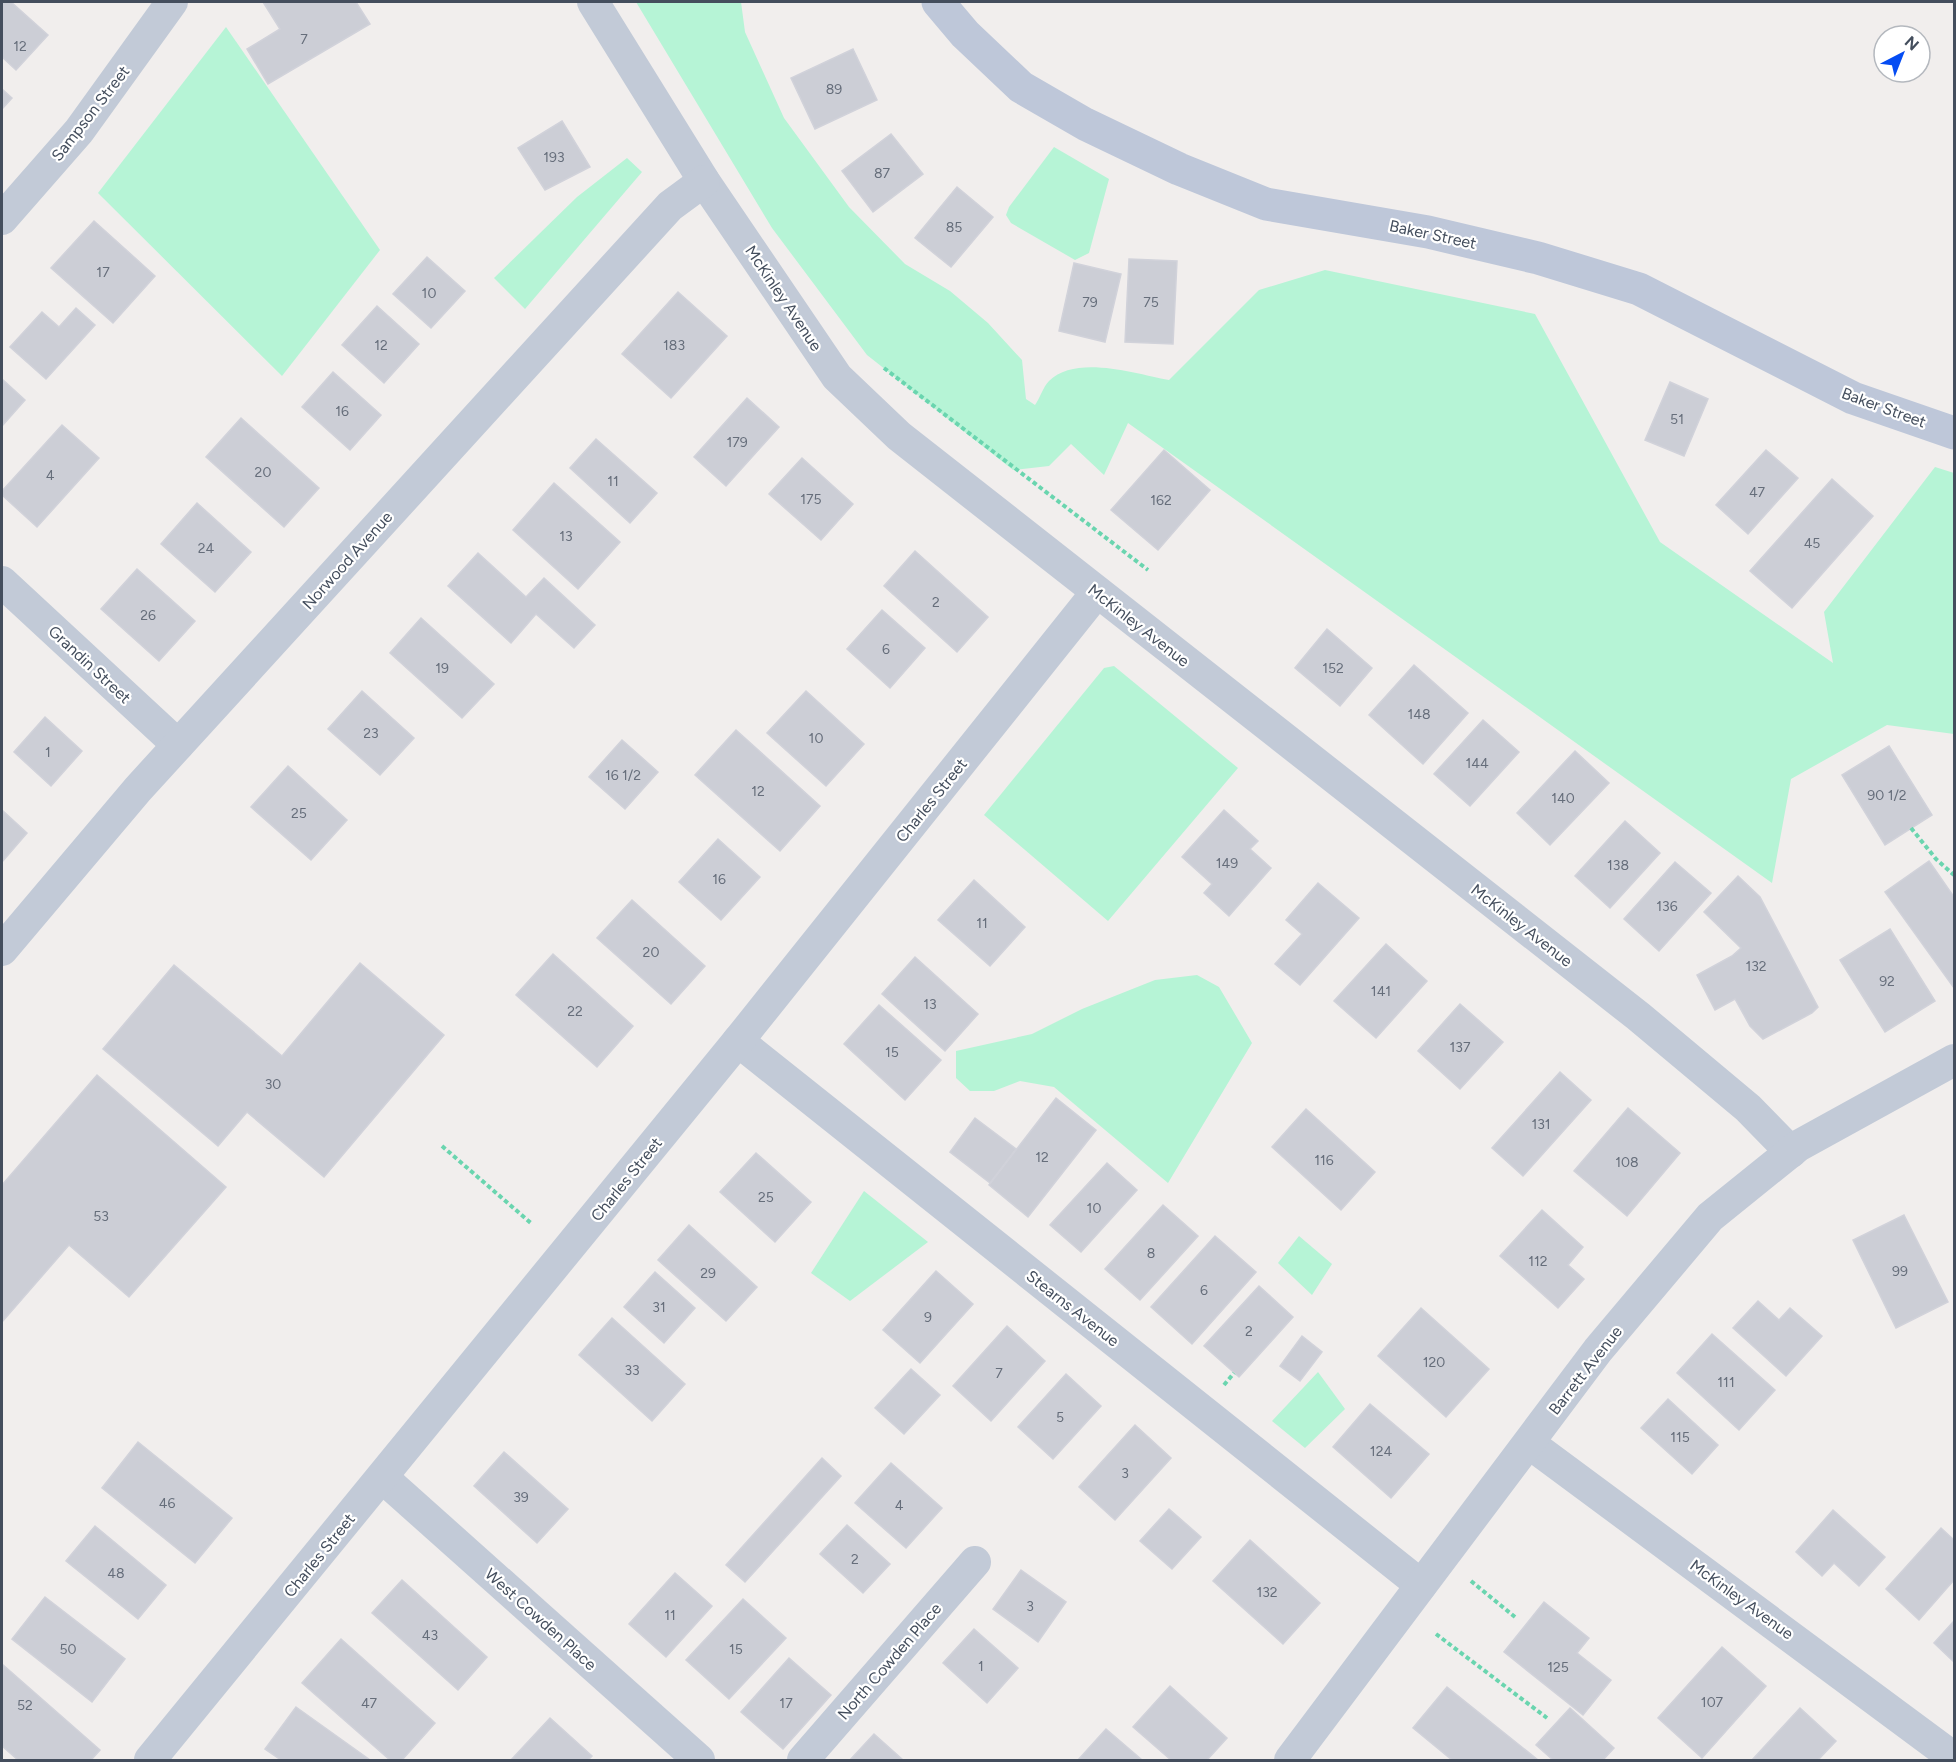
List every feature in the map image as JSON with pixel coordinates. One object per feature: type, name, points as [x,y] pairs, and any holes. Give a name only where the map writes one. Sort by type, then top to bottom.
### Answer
[{"type":"street","name":"Sampson Street","points":[[2,219],[79,131],[172,2]]},
{"type":"street","name":"McKinley Avenue","points":[[593,2],[704,181],[837,377],[899,436],[1638,1016],[1754,1114],[1791,1152]]},
{"type":"street","name":"Baker Street","points":[[938,2],[965,34],[1021,87],[1085,124],[1179,169],[1266,204],[1428,232],[1538,258],[1639,289],[1853,398],[1954,433]]},
{"type":"street","name":"Norwood Avenue","points":[[2,950],[178,745],[670,206],[704,181]]},
{"type":"street","name":"Grandin Street","points":[[2,582],[178,745]]},
{"type":"street","name":"Charles Street","points":[[150,1761],[738,1041],[1097,592]]},
{"type":"street","name":"Stearns Avenue","points":[[738,1041],[1421,1586]]},
{"type":"street","name":"Barrett Avenue","points":[[1290,1761],[1598,1350],[1710,1217],[1791,1152],[1954,1060]]},
{"type":"street","name":"McKinley Avenue","points":[[1529,1443],[1954,1758]]},
{"type":"street","name":"West Cowden Place","points":[[383,1478],[699,1761]]},
{"type":"street","name":"North Cowden Place","points":[[803,1761],[975,1563]]},
{"type":"path","points":[[876,362],[1148,570]]},
{"type":"path","points":[[1911,828],[1929,851],[1954,875]]},
{"type":"path","points":[[442,1146],[532,1224]]},
{"type":"path","points":[[1224,1386],[1234,1374]]},
{"type":"path","points":[[1442,1558],[1515,1617]]},
{"type":"path","points":[[1436,1634],[1547,1718]]},
{"type":"green space","points":[[636,2],[741,2],[745,32],[784,118],[849,207],[905,264],[950,291],[988,323],[1022,360],[1026,399],[1035,405],[1049,381],[1061,373],[1074,369],[1107,368],[1169,380],[1259,290],[1325,270],[1535,314],[1660,542],[1833,663],[1824,612],[1935,467],[1954,473],[1954,734],[1887,725],[1791,779],[1772,883],[1128,423],[1104,475],[1071,444],[1049,466],[1013,470],[867,355],[772,228]]},
{"type":"green space","points":[[226,27],[380,250],[282,376],[98,193]]},
{"type":"green space","points":[[1054,147],[1109,179],[1089,253],[1075,260],[1011,223],[1006,215],[1009,207]]},
{"type":"green space","points":[[627,158],[642,172],[525,309],[494,278],[577,197]]},
{"type":"green space","points":[[1114,666],[1238,768],[1108,921],[984,815],[1104,668]]},
{"type":"green space","points":[[1197,975],[1219,987],[1252,1043],[1168,1183],[1054,1087],[1020,1081],[994,1091],[970,1091],[956,1078],[956,1051],[1032,1034],[1082,1009],[1155,980]]},
{"type":"green space","points":[[864,1191],[928,1242],[850,1301],[811,1273]]},
{"type":"green space","points":[[1299,1236],[1332,1264],[1312,1295],[1278,1263]]},
{"type":"green space","points":[[1318,1372],[1345,1409],[1305,1448],[1272,1421]]},
{"type":"building","points":[[2,2],[11,2],[48,35],[16,70],[2,57]]},
{"type":"building","points":[[263,2],[356,2],[370,24],[268,84],[247,49],[280,29]]},
{"type":"building","points":[[853,49],[877,100],[815,129],[791,78]]},
{"type":"building","points":[[2,89],[12,98],[2,109]]},
{"type":"building","points":[[562,121],[590,167],[545,190],[518,148]]},
{"type":"building","points":[[891,134],[923,174],[873,212],[842,171]]},
{"type":"building","points":[[957,187],[993,217],[951,267],[915,238]]},
{"type":"building","points":[[94,221],[155,276],[113,323],[51,268]]},
{"type":"building","points":[[427,257],[465,291],[431,328],[393,294]]},
{"type":"building","points":[[1129,259],[1177,261],[1173,344],[1125,342]]},
{"type":"building","points":[[1074,263],[1121,274],[1105,342],[1059,331]]},
{"type":"building","points":[[678,292],[727,336],[671,398],[622,354]]},
{"type":"building","points":[[377,306],[419,344],[384,383],[342,345]]},
{"type":"building","points":[[76,308],[95,325],[46,379],[10,347],[42,312],[59,327]]},
{"type":"building","points":[[333,372],[381,415],[350,450],[302,407]]},
{"type":"building","points":[[2,379],[25,400],[2,426]]},
{"type":"building","points":[[1670,382],[1708,399],[1684,456],[1645,440]]},
{"type":"building","points":[[747,398],[779,427],[726,486],[694,457]]},
{"type":"building","points":[[241,418],[319,488],[284,527],[206,457]]},
{"type":"building","points":[[62,425],[99,458],[37,527],[2,495],[2,491]]},
{"type":"building","points":[[596,439],[657,493],[630,523],[570,468]]},
{"type":"building","points":[[1164,450],[1210,490],[1158,550],[1111,510]]},
{"type":"building","points":[[1766,450],[1798,478],[1748,534],[1716,505]]},
{"type":"building","points":[[802,458],[853,504],[821,540],[769,494]]},
{"type":"building","points":[[1832,479],[1873,516],[1792,608],[1750,571]]},
{"type":"building","points":[[554,483],[620,542],[578,589],[513,530]]},
{"type":"building","points":[[197,503],[251,552],[215,592],[161,544]]},
{"type":"building","points":[[915,551],[988,617],[957,652],[884,586]]},
{"type":"building","points":[[478,553],[526,597],[544,578],[595,625],[574,648],[536,614],[511,643],[448,586]]},
{"type":"building","points":[[137,569],[195,621],[159,661],[101,609]]},
{"type":"building","points":[[882,610],[925,648],[890,688],[847,649]]},
{"type":"building","points":[[421,618],[494,684],[462,718],[390,653]]},
{"type":"building","points":[[1327,629],[1372,668],[1340,706],[1295,668]]},
{"type":"building","points":[[1414,665],[1468,713],[1423,764],[1369,715]]},
{"type":"building","points":[[362,691],[414,738],[380,775],[328,729]]},
{"type":"building","points":[[806,691],[864,744],[826,786],[767,733]]},
{"type":"building","points":[[45,717],[82,751],[51,786],[14,752]]},
{"type":"building","points":[[1483,720],[1519,752],[1470,806],[1434,774]]},
{"type":"building","points":[[736,730],[820,806],[780,851],[695,775]]},
{"type":"building","points":[[622,740],[658,772],[625,809],[589,777]]},
{"type":"building","points":[[1889,746],[1932,815],[1885,845],[1842,775]]},
{"type":"building","points":[[1575,751],[1609,783],[1550,845],[1517,813]]},
{"type":"building","points":[[288,766],[347,820],[311,860],[251,807]]},
{"type":"building","points":[[2,810],[27,833],[2,862]]},
{"type":"building","points":[[1224,810],[1258,841],[1250,849],[1271,868],[1229,916],[1204,893],[1212,884],[1182,857]]},
{"type":"building","points":[[1625,821],[1660,853],[1610,908],[1575,876]]},
{"type":"building","points":[[718,839],[760,877],[721,920],[679,882]]},
{"type":"building","points":[[1929,861],[1954,897],[1954,988],[1885,892]]},
{"type":"building","points":[[1675,862],[1711,893],[1659,951],[1624,919]]},
{"type":"building","points":[[1738,876],[1760,897],[1818,1007],[1812,1013],[1763,1039],[1750,1026],[1735,999],[1715,1010],[1697,975],[1732,956],[1741,948],[1704,912]]},
{"type":"building","points":[[974,880],[1025,927],[990,966],[938,920]]},
{"type":"building","points":[[1318,883],[1359,918],[1300,985],[1275,964],[1302,934],[1286,920]]},
{"type":"building","points":[[632,900],[705,966],[671,1004],[597,938]]},
{"type":"building","points":[[1890,929],[1935,1001],[1885,1032],[1840,960]]},
{"type":"building","points":[[1386,944],[1427,981],[1376,1038],[1334,1001]]},
{"type":"building","points":[[553,954],[633,1026],[597,1067],[516,995]]},
{"type":"building","points":[[915,957],[978,1014],[945,1051],[882,994]]},
{"type":"building","points":[[360,963],[444,1035],[324,1177],[247,1112],[218,1146],[103,1049],[174,965],[282,1056]]},
{"type":"building","points":[[1460,1004],[1503,1042],[1460,1089],[1418,1051]]},
{"type":"building","points":[[879,1005],[941,1060],[905,1100],[844,1044]]},
{"type":"building","points":[[1560,1072],[1591,1100],[1523,1176],[1492,1148]]},
{"type":"building","points":[[97,1075],[226,1187],[129,1297],[69,1245],[2,1322],[2,1185]]},
{"type":"building","points":[[1056,1098],[1096,1130],[1028,1217],[989,1185]]},
{"type":"building","points":[[1628,1108],[1680,1153],[1627,1216],[1574,1171]]},
{"type":"building","points":[[1306,1109],[1375,1172],[1341,1210],[1272,1147]]},
{"type":"building","points":[[975,1118],[1016,1149],[990,1183],[950,1152]]},
{"type":"building","points":[[756,1153],[811,1202],[775,1242],[720,1192]]},
{"type":"building","points":[[1107,1163],[1137,1190],[1081,1252],[1050,1225]]},
{"type":"building","points":[[1163,1205],[1198,1236],[1140,1300],[1105,1269]]},
{"type":"building","points":[[1542,1210],[1583,1247],[1568,1265],[1584,1279],[1558,1308],[1500,1256]]},
{"type":"building","points":[[1904,1215],[1948,1302],[1896,1328],[1853,1240]]},
{"type":"building","points":[[689,1225],[757,1287],[726,1321],[658,1260]]},
{"type":"building","points":[[1215,1236],[1256,1272],[1192,1344],[1151,1307]]},
{"type":"building","points":[[936,1271],[973,1304],[920,1363],[883,1330]]},
{"type":"building","points":[[655,1272],[695,1308],[664,1343],[624,1307]]},
{"type":"building","points":[[1259,1286],[1293,1317],[1239,1377],[1204,1346]]},
{"type":"building","points":[[1758,1301],[1779,1320],[1790,1308],[1822,1336],[1786,1376],[1733,1328]]},
{"type":"building","points":[[1421,1308],[1489,1369],[1446,1417],[1378,1356]]},
{"type":"building","points":[[612,1318],[685,1384],[652,1421],[579,1355]]},
{"type":"building","points":[[1007,1326],[1045,1361],[991,1421],[953,1386]]},
{"type":"building","points":[[1712,1334],[1775,1390],[1739,1430],[1677,1373]]},
{"type":"building","points":[[1302,1336],[1322,1352],[1300,1381],[1280,1366]]},
{"type":"building","points":[[911,1369],[940,1395],[904,1434],[875,1408]]},
{"type":"building","points":[[1066,1374],[1101,1406],[1053,1459],[1018,1427]]},
{"type":"building","points":[[1668,1399],[1718,1445],[1692,1474],[1641,1428]]},
{"type":"building","points":[[1370,1404],[1429,1454],[1391,1498],[1333,1447]]},
{"type":"building","points":[[1135,1425],[1171,1458],[1115,1520],[1079,1487]]},
{"type":"building","points":[[138,1442],[232,1518],[195,1563],[102,1488]]},
{"type":"building","points":[[504,1452],[568,1509],[537,1543],[474,1486]]},
{"type":"building","points":[[822,1458],[841,1476],[745,1582],[726,1565]]},
{"type":"building","points":[[891,1463],[942,1508],[906,1548],[855,1503]]},
{"type":"building","points":[[1169,1509],[1201,1537],[1172,1569],[1140,1541]]},
{"type":"building","points":[[1833,1510],[1885,1557],[1859,1586],[1834,1563],[1822,1576],[1796,1552]]},
{"type":"building","points":[[847,1525],[890,1564],[863,1593],[820,1554]]},
{"type":"building","points":[[95,1526],[166,1585],[138,1619],[66,1561]]},
{"type":"building","points":[[1941,1528],[1954,1540],[1954,1580],[1919,1620],[1886,1589]]},
{"type":"building","points":[[1250,1540],[1320,1603],[1283,1644],[1213,1581]]},
{"type":"building","points":[[1021,1570],[1066,1602],[1038,1642],[993,1609]]},
{"type":"building","points":[[675,1573],[712,1606],[666,1657],[629,1624]]},
{"type":"building","points":[[402,1580],[487,1657],[458,1690],[372,1613]]},
{"type":"building","points":[[45,1597],[125,1659],[92,1702],[12,1639]]},
{"type":"building","points":[[743,1599],[786,1638],[729,1699],[686,1660]]},
{"type":"building","points":[[1544,1602],[1589,1638],[1577,1653],[1611,1680],[1583,1715],[1504,1652]]},
{"type":"building","points":[[1954,1621],[1954,1662],[1934,1643]]},
{"type":"building","points":[[974,1629],[1018,1668],[987,1703],[943,1663]]},
{"type":"building","points":[[341,1639],[435,1723],[402,1760],[390,1760],[302,1683]]},
{"type":"building","points":[[1722,1647],[1766,1686],[1702,1758],[1658,1718]]},
{"type":"building","points":[[789,1658],[831,1695],[783,1749],[741,1712]]},
{"type":"building","points":[[2,1664],[100,1750],[91,1760],[18,1760],[2,1746]]},
{"type":"building","points":[[1170,1686],[1227,1738],[1207,1760],[1171,1760],[1133,1727]]},
{"type":"building","points":[[1447,1687],[1538,1760],[1452,1760],[1413,1728]]},
{"type":"building","points":[[296,1707],[370,1760],[281,1760],[265,1749]]},
{"type":"building","points":[[1570,1708],[1614,1748],[1603,1760],[1553,1760],[1536,1745]]},
{"type":"building","points":[[1800,1708],[1836,1741],[1818,1760],[1752,1760]]},
{"type":"building","points":[[550,1718],[592,1756],[588,1760],[511,1760]]},
{"type":"building","points":[[1106,1729],[1142,1760],[1078,1760]]},
{"type":"building","points":[[874,1734],[903,1760],[850,1760]]}]
